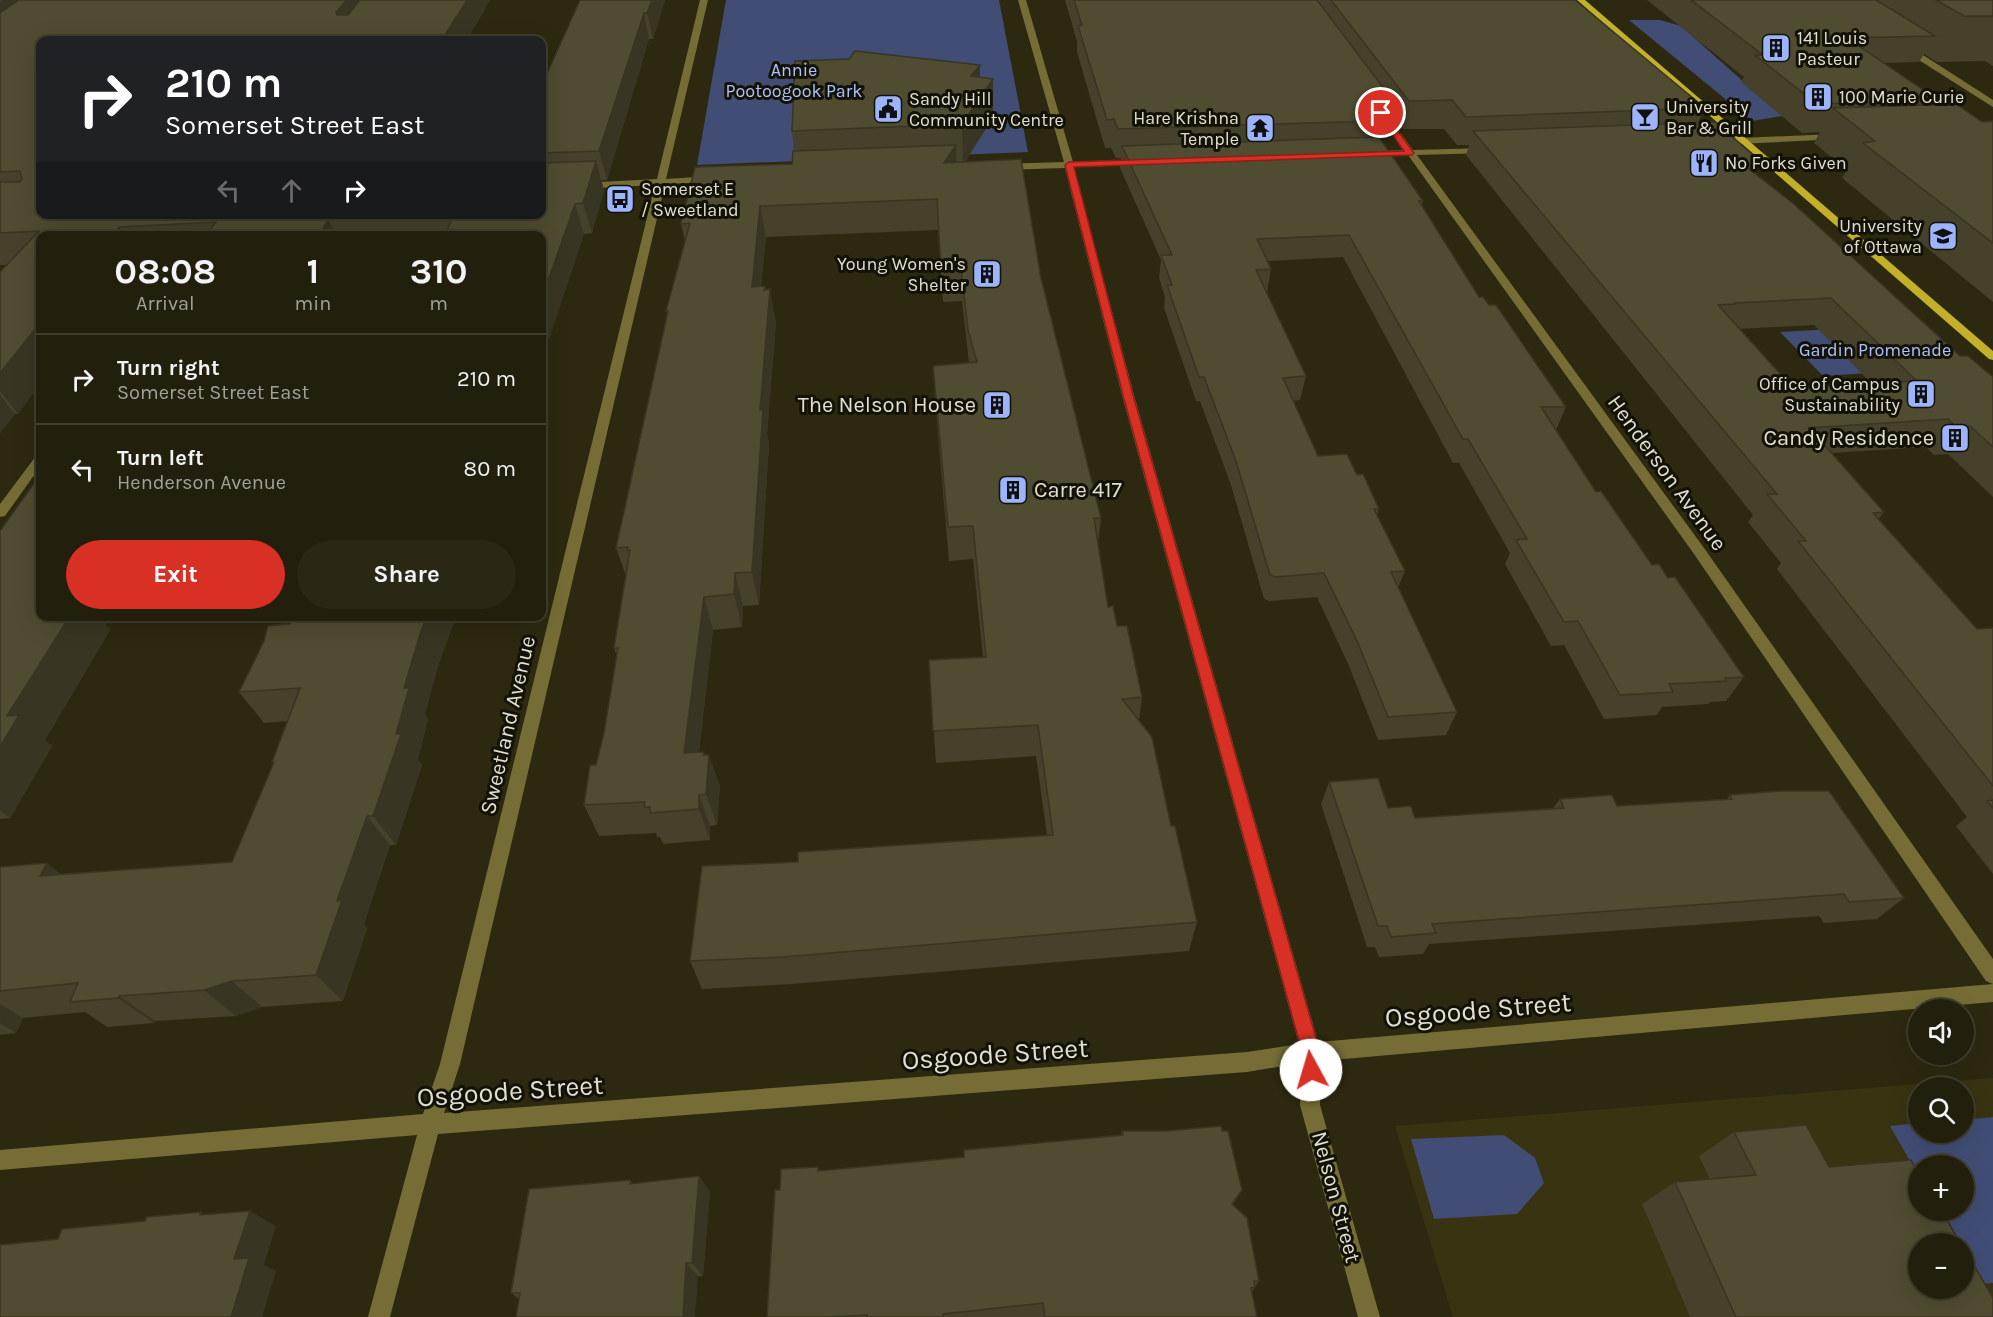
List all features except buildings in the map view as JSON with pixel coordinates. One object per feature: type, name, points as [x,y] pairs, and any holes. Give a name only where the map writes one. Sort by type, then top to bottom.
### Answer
[{"type":"main road","points":[[1581,0],[1993,357]]},
{"type":"street","name":"Sweetland Avenue","points":[[379,1317],[429,1124],[450,1064],[660,183],[668,159],[704,0]]},
{"type":"street","name":"Nelson Street","points":[[1022,0],[1069,165],[1128,395],[1311,1052],[1310,1105],[1369,1317]]},
{"type":"street","points":[[1901,44],[1993,104]]},
{"type":"street","name":"Henderson Avenue","points":[[1371,100],[1699,551],[1993,975]]},
{"type":"street","points":[[1711,143],[1851,136]]},
{"type":"street","points":[[1362,154],[1495,150]]},
{"type":"street","points":[[993,167],[1151,162]]},
{"type":"street","points":[[546,188],[725,178]]},
{"type":"street","points":[[0,513],[36,464]]},
{"type":"street","name":"Osgoode Street","points":[[0,1161],[429,1124],[1247,1062],[1311,1052],[1993,993]]},
{"type":"shaded area","points":[[1993,1078],[1993,1317],[1453,1317],[1395,1126],[1908,1085],[1908,1143],[1974,1143],[1974,1080]]},
{"type":"green space","name":"Annie Pootoogook Park","points":[[726,0],[999,0],[1028,152],[697,165]]},
{"type":"green space","points":[[1629,20],[1660,20],[1681,26],[1782,116],[1752,121]]},
{"type":"green space","name":"Gardin Promenade","points":[[1886,326],[1934,369],[1823,376],[1780,332]]},
{"type":"green space","points":[[1993,1117],[1993,1283],[1982,1284],[1974,1270],[1974,1233],[1953,1233],[1945,1221],[1974,1221],[1974,1155],[1908,1155],[1908,1158],[1890,1126],[1908,1124],[1908,1143],[1974,1143],[1974,1119]]},
{"type":"green space","points":[[1504,1135],[1535,1158],[1544,1183],[1517,1214],[1434,1219],[1411,1139]]},
{"type":"place","name":"141 Louis Pasteur","points":[[1776,48]]},
{"type":"place","name":"100 Marie Curie","points":[[1818,97]]},
{"type":"place","name":"Sandy Hill Community Centre","points":[[888,109]]},
{"type":"place","name":"University Bar & Grill","points":[[1645,117]]},
{"type":"place","name":"Hare Krishna Temple","points":[[1260,128]]},
{"type":"place","name":"No Forks Given","points":[[1704,163]]},
{"type":"place","name":"Somerset E / Sweetland","points":[[620,199]]},
{"type":"place","name":"University of Ottawa","points":[[1943,236]]},
{"type":"place","name":"Young Women's Shelter","points":[[987,274]]},
{"type":"place","name":"Office of Campus Sustainability","points":[[1921,394]]},
{"type":"place","name":"The Nelson House","points":[[997,405]]},
{"type":"place","name":"Candy Residence","points":[[1955,438]]},
{"type":"place","name":"Carre 417","points":[[1013,490]]},
{"type":"route","points":[[1311,1070],[1311,1052],[1128,395],[1069,165],[1410,153],[1381,113]]}]
